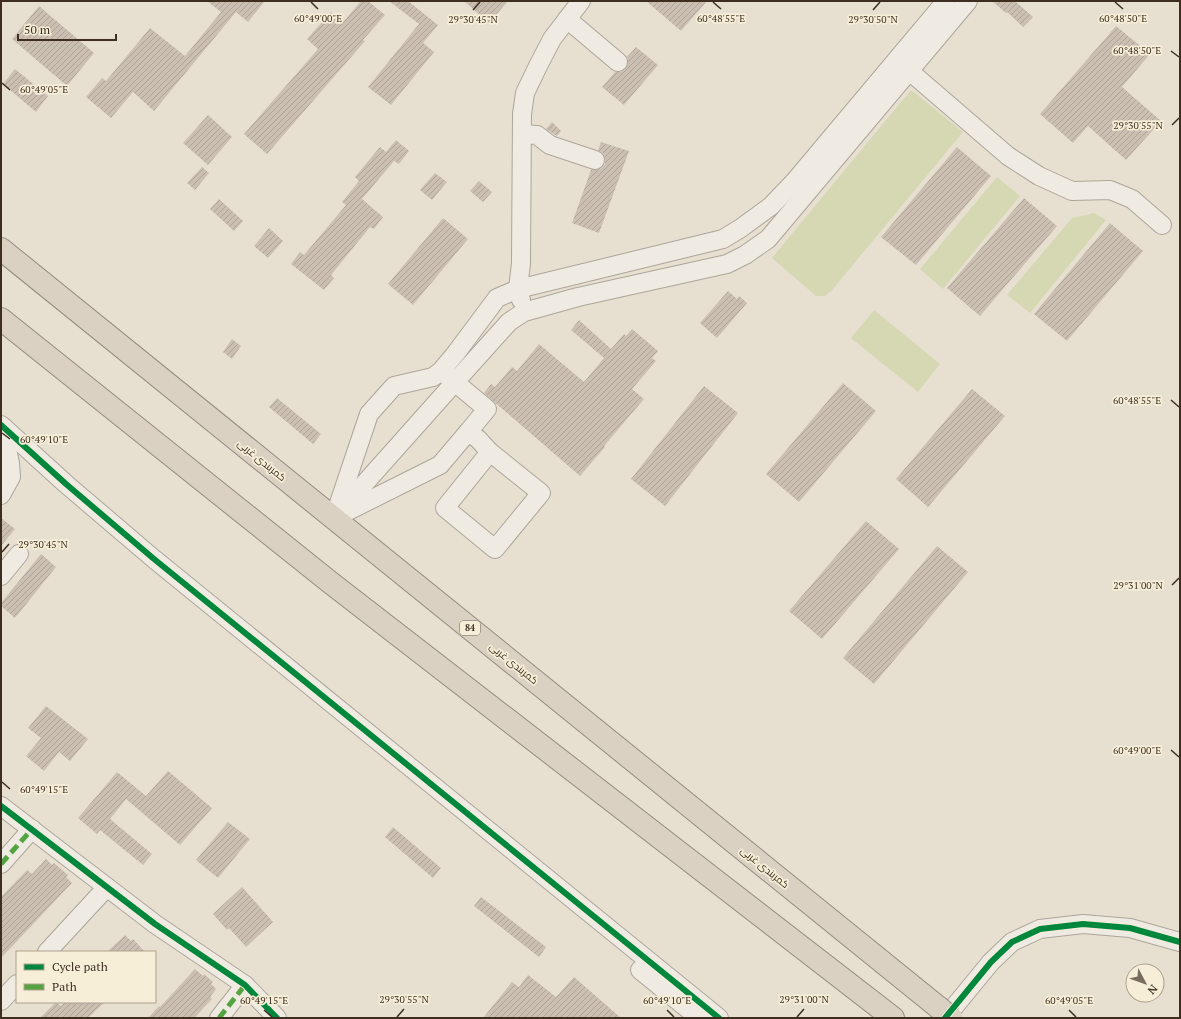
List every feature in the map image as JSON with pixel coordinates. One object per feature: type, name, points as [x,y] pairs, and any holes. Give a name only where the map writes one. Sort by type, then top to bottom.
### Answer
[{"type":"highway","name":"کمربندی غربی","points":[[1,249],[945,1014]]},
{"type":"highway","points":[[1,319],[330,583],[893,1018]]},
{"type":"street","points":[[524,312],[518,289],[521,263],[522,114],[526,93],[552,39],[581,1]]},
{"type":"street","points":[[334,518],[448,376],[509,322],[524,312],[578,297],[727,264],[745,255],[768,239],[903,66],[946,1]]},
{"type":"street","points":[[448,376],[456,353],[497,298],[518,289],[723,239],[741,228],[771,206],[962,3]]},
{"type":"street","points":[[567,19],[618,62]]},
{"type":"street","points":[[903,66],[1008,156],[1039,176],[1072,191],[1110,190],[1132,199],[1162,225]]},
{"type":"street","points":[[522,134],[537,135],[550,145],[595,160]]},
{"type":"street","points":[[448,376],[487,409],[440,465],[334,518],[369,414],[394,386],[433,377],[448,376]]},
{"type":"street","points":[[1,425],[66,484],[154,558],[719,1018]]},
{"type":"street","points":[[468,432],[478,439],[490,452],[541,493],[495,549],[445,508],[490,452]]},
{"type":"street","points":[[1,495],[11,477],[10,463],[3,442]]},
{"type":"street","points":[[3,442],[147,567],[699,1018]]},
{"type":"street","points":[[1,576],[19,554]]},
{"type":"street","points":[[1,806],[155,924],[245,985],[277,1018]]},
{"type":"street","points":[[1,864],[32,829]]},
{"type":"street","points":[[48,951],[107,887]]},
{"type":"street","points":[[945,1014],[991,962],[1012,942],[1040,928],[1084,924],[1130,928],[1180,942]]},
{"type":"street","points":[[1,1001],[16,985]]},
{"type":"street","points":[[219,1018],[245,985]]},
{"type":"green space","points":[[911,90],[963,132],[832,290],[825,296],[816,296],[772,258]]},
{"type":"green space","points":[[997,177],[1020,196],[943,289],[920,269]]},
{"type":"green space","points":[[1094,213],[1106,220],[1030,313],[1007,295],[1072,218]]},
{"type":"green space","points":[[874,310],[940,364],[918,392],[851,338]]},
{"type":"building","points":[[207,1],[265,1],[248,22],[236,12],[154,111],[133,92],[111,118],[86,97],[102,78],[106,81],[150,28],[185,56],[221,12]]},
{"type":"building","points":[[361,1],[368,1],[385,15],[363,40],[365,41],[267,154],[244,134],[318,49],[307,39],[331,12],[343,22]]},
{"type":"building","points":[[389,1],[408,1],[438,25],[423,43],[434,52],[391,105],[368,87],[419,24]]},
{"type":"building","points":[[464,1],[508,1],[489,23]]},
{"type":"building","points":[[646,1],[707,1],[681,31]]},
{"type":"building","points":[[992,1],[1016,1],[1033,17],[1023,27],[1007,12],[1006,13]]},
{"type":"building","points":[[39,6],[94,53],[67,86],[12,39]]},
{"type":"building","points":[[1116,26],[1150,54],[1122,87],[1161,121],[1126,160],[1088,126],[1073,143],[1040,114]]},
{"type":"building","points":[[636,47],[658,65],[624,105],[602,87],[615,72],[621,72],[626,69],[628,63],[627,57]]},
{"type":"building","points":[[15,69],[48,96],[36,112],[3,84]]},
{"type":"building","points":[[208,115],[232,137],[208,165],[183,143]]},
{"type":"building","points":[[552,122],[561,131],[557,136],[546,129]]},
{"type":"building","points":[[396,140],[409,151],[399,164],[394,161],[362,199],[383,217],[374,229],[370,227],[331,275],[334,278],[324,290],[291,264],[300,252],[304,255],[346,205],[342,202],[359,181],[355,177],[380,147],[386,152]]},
{"type":"building","points":[[601,142],[629,151],[599,233],[572,223],[591,170],[602,168],[605,164],[603,153],[598,150]]},
{"type":"building","points":[[957,147],[991,176],[916,265],[881,237]]},
{"type":"building","points":[[202,167],[209,173],[195,190],[187,183]]},
{"type":"building","points":[[435,173],[447,182],[432,200],[420,190]]},
{"type":"building","points":[[479,181],[492,192],[483,202],[470,191]]},
{"type":"building","points":[[1024,198],[1057,226],[980,316],[947,288]]},
{"type":"building","points":[[219,199],[243,221],[234,231],[210,209]]},
{"type":"building","points":[[443,218],[468,239],[413,305],[388,284]]},
{"type":"building","points":[[1110,223],[1143,251],[1067,341],[1034,314]]},
{"type":"building","points":[[269,228],[283,241],[268,258],[254,246]]},
{"type":"building","points":[[728,291],[737,299],[739,296],[747,303],[717,338],[700,323]]},
{"type":"building","points":[[579,320],[611,349],[624,334],[626,336],[632,329],[658,351],[652,358],[656,361],[632,389],[644,399],[580,476],[484,393],[491,384],[495,387],[512,367],[517,371],[539,344],[584,382],[604,358],[571,330]]},
{"type":"building","points":[[232,339],[241,346],[232,359],[223,352]]},
{"type":"building","points":[[843,383],[876,411],[799,502],[766,474]]},
{"type":"building","points":[[704,386],[738,413],[665,506],[631,479]]},
{"type":"building","points":[[972,389],[1005,416],[928,507],[896,479]]},
{"type":"building","points":[[277,398],[321,434],[313,444],[269,407]]},
{"type":"building","points":[[1,518],[15,529],[1,546]]},
{"type":"building","points":[[866,521],[899,549],[822,639],[789,611]]},
{"type":"building","points":[[937,546],[968,572],[874,684],[843,658]]},
{"type":"building","points":[[41,554],[56,567],[15,618],[1,606],[1,603]]},
{"type":"building","points":[[46,706],[88,739],[70,761],[59,752],[44,771],[26,756],[41,738],[28,728]]},
{"type":"building","points":[[168,771],[212,808],[180,845],[126,799],[110,819],[152,854],[143,865],[100,830],[97,834],[78,818],[117,772],[146,796]]},
{"type":"building","points":[[228,822],[250,839],[218,878],[196,860]]},
{"type":"building","points":[[393,827],[441,868],[433,878],[385,837]]},
{"type":"building","points":[[46,859],[52,865],[54,863],[68,875],[66,877],[72,883],[1,958],[1,897],[27,870],[32,874]]},
{"type":"building","points":[[242,887],[273,922],[246,947],[229,928],[227,930],[213,914]]},
{"type":"building","points":[[481,897],[546,947],[539,957],[474,906]]},
{"type":"building","points":[[125,935],[131,941],[133,939],[144,951],[108,951]]},
{"type":"building","points":[[195,969],[203,976],[204,974],[213,982],[211,984],[216,989],[210,997],[212,999],[194,1018],[148,1018],[159,1006],[160,1007]]},
{"type":"building","points":[[528,975],[556,997],[574,977],[621,1018],[483,1018],[512,982],[519,987]]},
{"type":"building","points":[[55,1003],[61,1006],[64,1003],[104,1003],[88,1018],[40,1018]]},
{"type":"marked path","points":[[1,864],[32,829]]},
{"type":"marked path","points":[[219,1018],[245,985]]},
{"type":"cycle path","points":[[1,425],[66,484],[154,559],[719,1018]]},
{"type":"cycle path","points":[[1,806],[155,924],[245,985],[277,1018]]},
{"type":"cycle path","points":[[945,1018],[991,962],[1012,942],[1040,929],[1083,924],[1130,928],[1180,942]]}]
